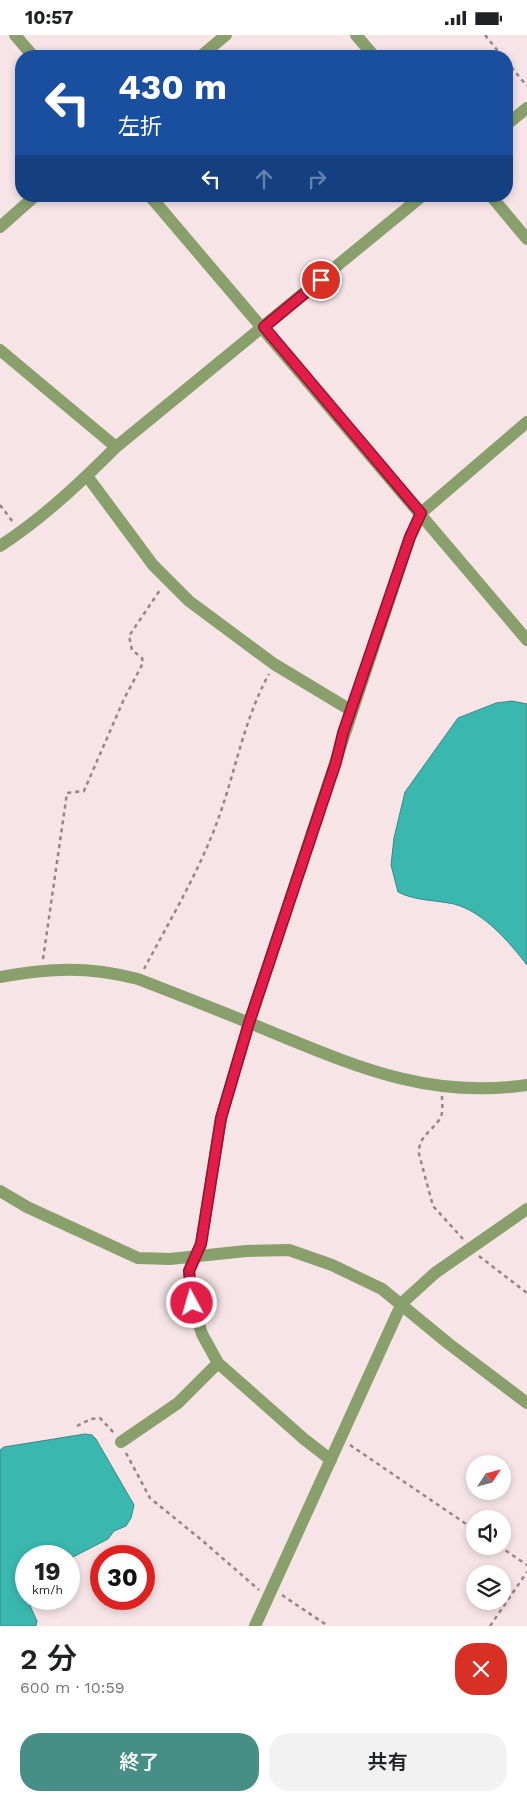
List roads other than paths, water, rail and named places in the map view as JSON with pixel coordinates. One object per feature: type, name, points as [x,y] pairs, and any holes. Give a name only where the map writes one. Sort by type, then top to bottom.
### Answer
[{"type":"street","points":[[15,35],[27,50]]},
{"type":"street","points":[[208,50],[226,35]]},
{"type":"street","points":[[356,35],[369,50]]},
{"type":"street","points":[[513,119],[527,108]]},
{"type":"street","points":[[0,227],[28,202]]},
{"type":"street","points":[[155,202],[264,327],[527,640]]},
{"type":"street","points":[[0,546],[22,532],[116,447],[415,202]]},
{"type":"street","points":[[497,202],[527,239]]},
{"type":"street","points":[[0,350],[116,447]]},
{"type":"street","points":[[330,1459],[304,1439],[218,1363],[202,1334],[192,1303],[189,1271],[201,1244],[221,1118],[249,1023],[410,537],[421,513],[527,422]]},
{"type":"street","points":[[87,475],[153,565],[189,601],[274,664],[352,711]]},
{"type":"street","points":[[0,977],[42,970],[107,971],[138,979],[367,1069],[442,1087],[466,1089],[525,1088]]},
{"type":"street","points":[[0,1191],[27,1207],[138,1258],[195,1257],[246,1251],[289,1250],[332,1265],[382,1289],[402,1303],[449,1345],[527,1403]]},
{"type":"street","points":[[256,1626],[402,1303],[435,1273],[527,1209]]},
{"type":"street","points":[[121,1442],[178,1403],[218,1363]]},
{"type":"water","points":[[512,701],[527,704],[527,965],[495,929],[476,914],[454,904],[418,899],[398,892],[391,865],[394,838],[405,792],[458,718],[496,703]]},
{"type":"water","points":[[85,1434],[92,1435],[134,1505],[131,1518],[126,1526],[114,1531],[108,1539],[96,1545],[90,1545],[90,1548],[80,1553],[80,1545],[15,1545],[15,1610],[32,1610],[37,1621],[36,1626],[0,1626],[0,1450],[4,1447]]}]
